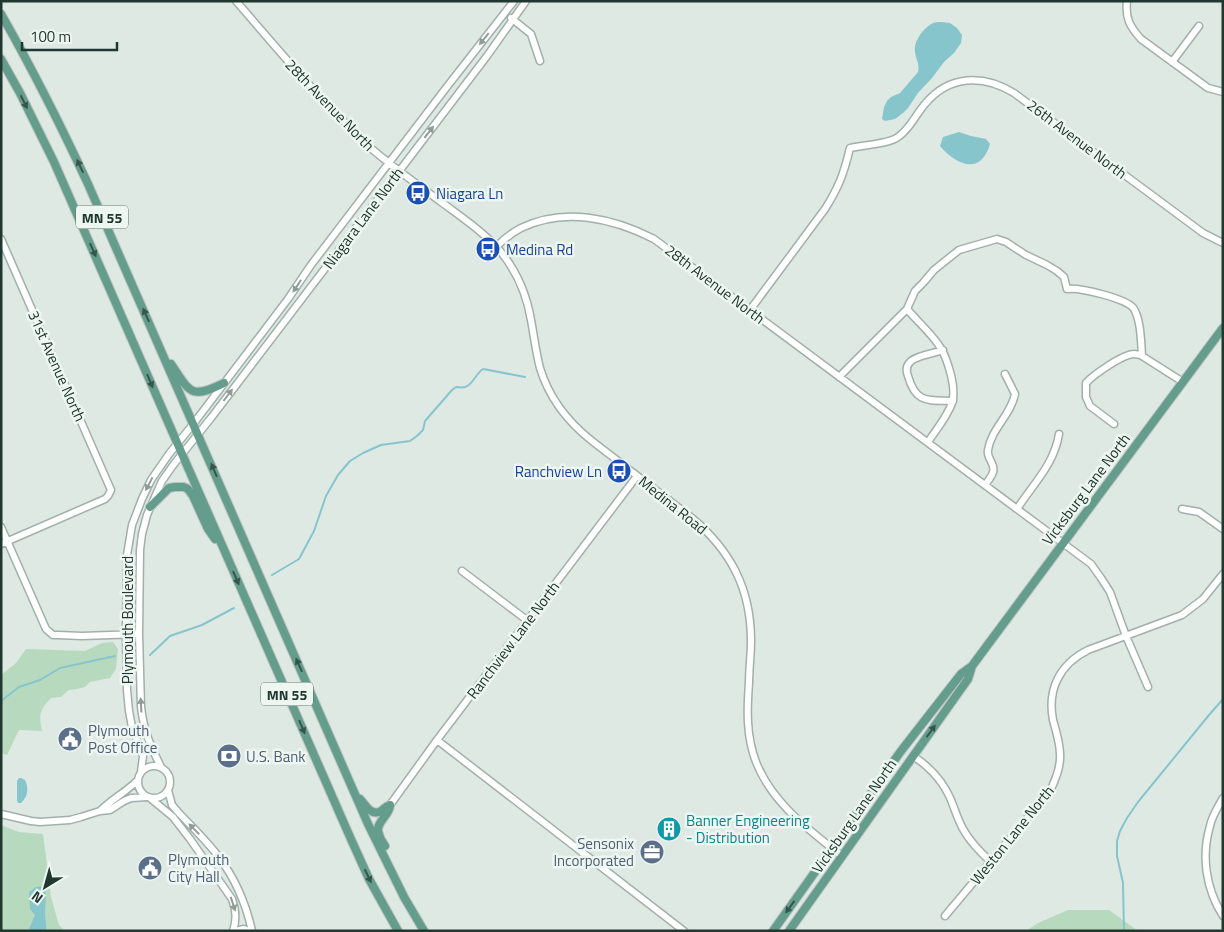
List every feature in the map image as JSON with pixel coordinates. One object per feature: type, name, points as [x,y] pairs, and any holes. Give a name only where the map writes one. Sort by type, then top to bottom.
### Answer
[{"type":"main road","name":"MN 55","points":[[1,14],[32,68],[88,184],[368,824],[424,931]]},
{"type":"main road","name":"MN 55","points":[[1,60],[54,162],[350,837],[369,879],[398,931]]},
{"type":"main road","name":"Vicksburg Lane North","points":[[773,931],[901,751],[960,674],[972,666],[1223,328]]},
{"type":"main road","points":[[158,343],[189,389],[195,392],[205,392],[224,384]]},
{"type":"main road","points":[[150,507],[169,488],[180,486],[188,489],[208,529],[225,552]]},
{"type":"main road","name":"Vicksburg Lane North","points":[[789,931],[968,680],[972,666]]},
{"type":"main road","points":[[353,790],[373,812],[378,812],[390,805],[390,810],[380,824],[378,832],[408,892],[415,915]]},
{"type":"street","name":"28th Avenue North","points":[[236,1],[314,91],[355,134],[389,163],[477,229],[496,247],[505,238],[519,229],[549,218],[584,217],[602,220],[620,224],[654,239],[1091,564],[1110,592],[1148,687]]},
{"type":"street","name":"Niagara Lane North","points":[[194,423],[389,163],[514,1]]},
{"type":"street","name":"Niagara Lane North","points":[[198,434],[481,63],[526,1]]},
{"type":"street","points":[[1127,1],[1128,22],[1141,39],[1208,88],[1223,92]]},
{"type":"street","points":[[505,14],[531,34],[540,61]]},
{"type":"street","points":[[1172,62],[1199,26]]},
{"type":"street","name":"26th Avenue North","points":[[750,310],[832,198],[841,181],[850,148],[891,141],[898,137],[932,96],[954,83],[966,80],[992,82],[1014,92],[1203,233],[1223,243]]},
{"type":"street","name":"31st Avenue North","points":[[1,239],[111,490],[105,498],[4,543]]},
{"type":"street","points":[[840,377],[907,309],[915,291],[934,270],[953,254],[996,239],[1006,242],[1057,271],[1064,277],[1068,289],[1073,288],[1106,295],[1129,303],[1134,309],[1140,326],[1142,356]]},
{"type":"street","name":"Medina Road","points":[[496,247],[512,269],[524,292],[540,368],[555,402],[565,416],[578,430],[708,531],[732,563],[740,581],[750,620],[751,640],[747,722],[756,762],[764,780],[788,811],[842,856]]},
{"type":"street","points":[[907,309],[943,350],[952,382],[953,401],[928,442]]},
{"type":"street","points":[[943,350],[912,359],[908,363],[907,373],[912,389],[921,398],[953,401]]},
{"type":"street","points":[[1114,424],[1090,406],[1086,397],[1086,383],[1093,375],[1134,354],[1142,356],[1183,382]]},
{"type":"street","points":[[985,485],[994,471],[988,449],[997,427],[1012,405],[1015,394],[1006,374]]},
{"type":"street","name":"Plymouth Boulevard","points":[[141,772],[143,756],[132,727],[127,690],[127,555],[130,535],[135,516],[151,480],[194,423]]},
{"type":"street","name":"Plymouth Boulevard","points":[[160,767],[146,737],[141,707],[139,634],[142,534],[150,507],[162,481],[198,434]]},
{"type":"street","points":[[1017,509],[1046,468],[1056,450],[1059,434]]},
{"type":"street","name":"Ranchview Lane North","points":[[390,805],[637,476]]},
{"type":"street","points":[[1182,509],[1199,512],[1223,529]]},
{"type":"street","points":[[1,527],[4,543],[49,632],[58,635],[139,634]]},
{"type":"street","points":[[462,571],[528,621]]},
{"type":"street","name":"Weston Lane North","points":[[945,916],[1043,801],[1056,779],[1060,753],[1053,719],[1052,701],[1055,683],[1068,663],[1077,655],[1088,650],[1182,615],[1203,599],[1223,574]]},
{"type":"street","points":[[437,740],[684,931]]},
{"type":"street","points":[[913,756],[935,774],[952,801],[956,816],[971,843],[991,862]]},
{"type":"street","points":[[1,814],[22,820],[40,822],[75,819],[100,810],[138,780],[141,772],[150,766],[164,769],[169,778],[168,790],[161,797],[131,798],[110,810],[100,810]]},
{"type":"street","points":[[138,780],[140,790],[173,817],[232,899],[236,916],[234,931],[244,929],[250,931]]},
{"type":"street","points":[[168,790],[172,805],[217,855],[231,874],[239,892],[250,931]]},
{"type":"street","points":[[1223,798],[1210,825],[1206,841],[1205,858],[1207,875],[1214,898],[1223,916]]},
{"type":"green space","points":[[113,642],[118,649],[116,669],[110,678],[90,682],[85,687],[69,690],[61,697],[51,698],[41,713],[42,731],[19,730],[7,755],[1,753],[1,675],[16,663],[26,649],[85,651],[102,643]]},
{"type":"green space","points":[[1,825],[19,832],[43,834],[51,897],[59,925],[65,931],[1,931]]},
{"type":"green space","points":[[1068,910],[1109,910],[1138,931],[1026,931],[1038,923]]},
{"type":"water","points":[[941,22],[950,23],[957,28],[962,35],[961,43],[918,93],[908,108],[895,119],[885,121],[882,119],[887,101],[900,93],[918,72],[919,67],[915,48],[919,36],[929,25]]},
{"type":"water","points":[[959,132],[986,139],[990,144],[981,160],[974,164],[960,162],[946,153],[940,146],[943,137]]},
{"type":"water","points":[[19,778],[25,780],[27,789],[25,798],[21,803],[17,801],[17,781]]},
{"type":"water","points":[[44,886],[46,896],[46,931],[28,931],[35,915],[30,909],[29,892],[36,887]]},
{"type":"waterway","points":[[272,575],[299,559],[314,531],[326,496],[338,475],[350,461],[381,445],[410,441],[423,430],[425,421],[452,390],[456,387],[468,386],[483,369],[525,377]]},
{"type":"waterway","points":[[150,655],[170,636],[202,625],[234,608]]},
{"type":"waterway","points":[[1,701],[19,687],[40,680],[60,668],[115,656]]},
{"type":"waterway","points":[[1124,931],[1123,883],[1117,856],[1117,841],[1120,831],[1138,802],[1223,699]]},
{"type":"place","name":"Niagara Ln","points":[[418,193]]},
{"type":"place","name":"Medina Rd","points":[[488,249]]},
{"type":"place","name":"Ranchview Ln","points":[[619,471]]},
{"type":"place","name":"Plymouth Post Office","points":[[70,739]]},
{"type":"place","name":"U.S. Bank","points":[[229,756]]},
{"type":"place","name":"Banner Engineering - Distribution","points":[[669,829]]},
{"type":"place","name":"Sensonix Incorporated","points":[[652,852]]},
{"type":"place","name":"Plymouth City Hall","points":[[150,868]]}]
